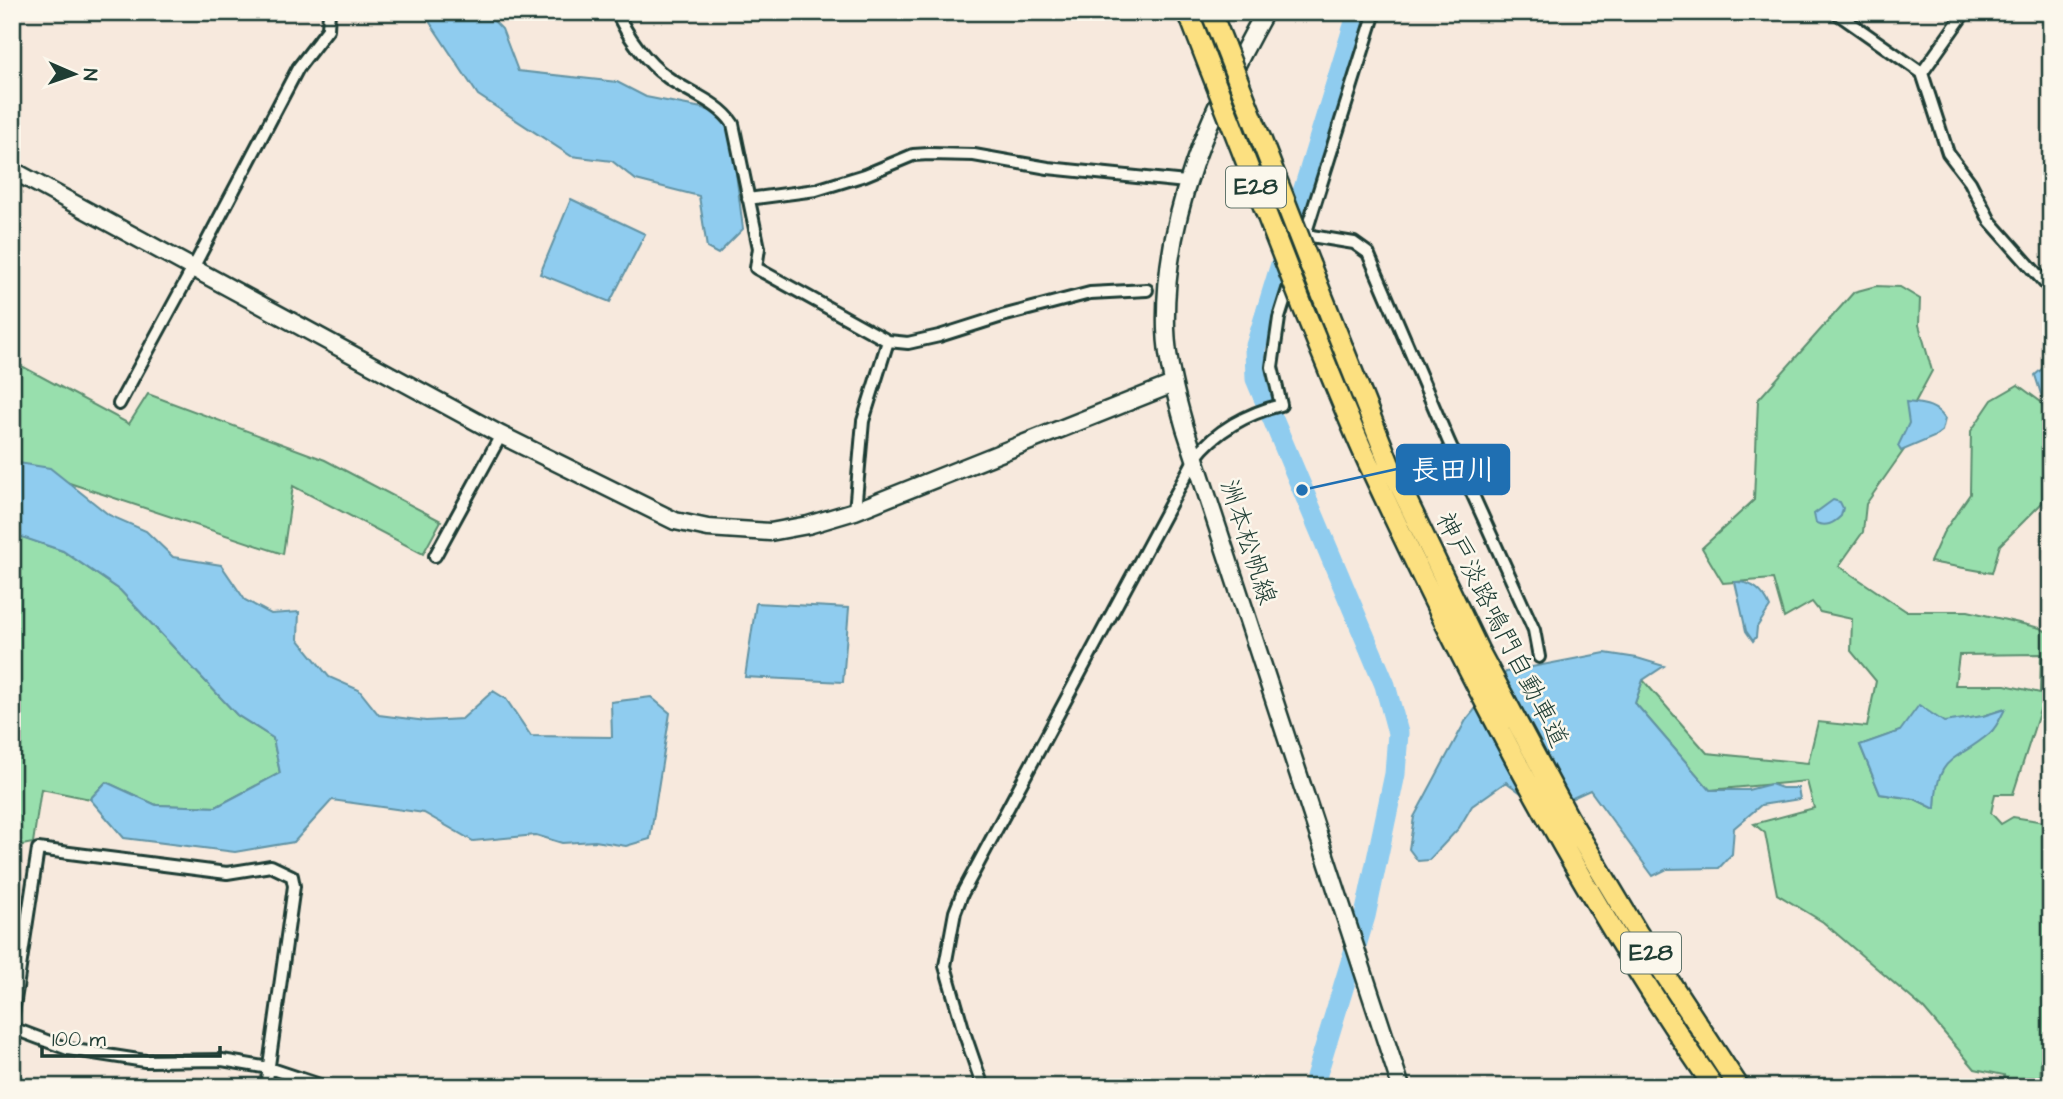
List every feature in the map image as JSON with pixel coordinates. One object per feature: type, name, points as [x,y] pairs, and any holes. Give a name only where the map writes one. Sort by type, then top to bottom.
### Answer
[{"type":"highway","name":"神戸淡路鳴門自動車道","points":[[1188,12],[1302,304],[1371,468],[1634,963],[1714,1087]]},
{"type":"highway","name":"神戸淡路鳴門自動車道","points":[[1211,12],[1389,463],[1470,655]]},
{"type":"highway","name":"神戸淡路鳴門自動車道","points":[[1560,822],[1637,932],[1739,1087]]},
{"type":"street","points":[[119,404],[194,268],[298,68],[328,29],[329,12]]},
{"type":"street","points":[[617,12],[643,52],[665,76],[729,117],[733,124],[759,248],[756,268],[888,341],[908,343],[939,336],[1090,293],[1147,290]]},
{"type":"street","name":"洲本松帆線","points":[[1265,12],[1198,147],[1186,182],[1174,236],[1167,290],[1166,330],[1173,384],[1195,458],[1401,1087]]},
{"type":"street","points":[[983,1087],[945,966],[955,912],[962,894],[1195,458],[1206,443],[1256,411],[1281,405],[1272,367],[1279,317],[1375,12]]},
{"type":"street","points":[[1835,12],[1922,73],[1948,153],[1970,182],[1990,221],[2051,290]]},
{"type":"street","points":[[1922,73],[1965,12]]},
{"type":"street","points":[[748,199],[816,190],[864,175],[913,155],[929,154],[974,155],[1048,168],[1186,182]]},
{"type":"street","points":[[12,170],[501,435],[675,521],[708,528],[770,532],[808,525],[855,511],[1173,384]]},
{"type":"street","points":[[1305,235],[1354,243],[1368,253],[1534,630],[1539,657]]},
{"type":"street","points":[[855,511],[863,421],[888,341]]},
{"type":"street","points":[[435,556],[501,435]]},
{"type":"street","points":[[12,1020],[38,849],[227,873],[271,866],[292,876],[294,886],[266,1087]]},
{"type":"street","points":[[12,1028],[68,1049],[145,1061],[222,1060],[269,1068],[326,1087]]},
{"type":"green space","points":[[1876,286],[1900,287],[1920,299],[1919,325],[1932,371],[1911,410],[1911,440],[1866,504],[1863,532],[1839,566],[1906,611],[1968,611],[2040,628],[2051,634],[2051,704],[2040,710],[2013,794],[1995,794],[1991,813],[2001,824],[2013,817],[2051,823],[2051,1058],[2041,1059],[2040,1087],[2006,1087],[2004,1075],[1975,1069],[1924,1009],[1823,922],[1777,894],[1765,833],[1754,824],[1814,808],[1807,781],[1710,790],[1635,703],[1643,680],[1707,753],[1808,763],[1818,722],[1867,727],[1876,681],[1851,651],[1852,619],[1820,612],[1812,602],[1784,618],[1773,579],[1723,583],[1702,548],[1754,500],[1758,400],[1854,292]],"holes":[[[2041,654],[2040,693],[2005,685],[1955,685],[1959,655]],[[2004,710],[1992,731],[1946,763],[1936,784],[1935,809],[1915,799],[1880,794],[1860,745],[1900,731]]]},
{"type":"green space","points":[[12,363],[129,424],[148,394],[325,460],[441,521],[423,554],[293,486],[283,554],[12,464]]},
{"type":"green space","points":[[2018,385],[2041,402],[2048,417],[2051,445],[2042,503],[2000,545],[1992,573],[1930,562],[1943,533],[1970,494],[1971,431],[1992,400]]},
{"type":"green space","points":[[12,533],[63,551],[120,590],[237,715],[273,738],[280,773],[216,807],[156,805],[106,782],[90,799],[41,789],[33,843],[12,847]]},
{"type":"water","points":[[423,12],[485,12],[502,29],[518,71],[617,82],[646,97],[702,108],[729,117],[743,229],[718,254],[707,248],[699,196],[636,180],[612,161],[571,156],[478,95]]},
{"type":"water","points":[[571,199],[645,234],[610,302],[540,274]]},
{"type":"water","points":[[2051,361],[2051,410],[2041,394],[2035,375]]},
{"type":"water","points":[[1906,402],[1933,408],[1945,419],[1942,431],[1934,437],[1901,451],[1898,446],[1909,423]]},
{"type":"water","points":[[12,462],[50,468],[109,515],[146,531],[173,557],[221,565],[245,600],[271,614],[299,612],[298,639],[329,677],[359,690],[379,715],[426,721],[462,719],[493,691],[506,699],[531,736],[612,737],[611,702],[651,697],[670,713],[650,839],[626,846],[595,841],[562,843],[536,835],[473,841],[424,813],[332,800],[294,842],[235,852],[124,838],[90,799],[106,782],[156,805],[216,807],[280,773],[273,738],[237,715],[120,590],[63,551],[13,534]]},
{"type":"water","points":[[1833,500],[1840,502],[1843,508],[1841,516],[1829,524],[1816,523],[1814,514]]},
{"type":"water","points":[[1735,582],[1747,583],[1757,588],[1770,607],[1757,627],[1753,641],[1746,631]]},
{"type":"water","points":[[756,603],[849,608],[843,682],[745,677]]},
{"type":"water","points":[[1605,653],[1664,666],[1643,680],[1635,703],[1710,790],[1748,790],[1771,784],[1782,788],[1798,788],[1800,799],[1761,805],[1734,828],[1732,854],[1719,868],[1667,869],[1653,876],[1590,790],[1555,806],[1528,798],[1506,782],[1472,806],[1459,828],[1429,860],[1418,861],[1409,849],[1414,817],[1466,720],[1506,672]]},
{"type":"water","points":[[1919,705],[1944,722],[1983,716],[2005,709],[1990,733],[1944,769],[1936,791],[1935,809],[1915,799],[1880,794],[1860,745],[1900,731]]},
{"type":"waterway","points":[[1313,1087],[1365,916],[1395,774],[1398,733],[1385,685],[1256,379],[1255,349],[1358,12]]},
{"type":"place","name":"長田川","points":[[1302,490]]}]
